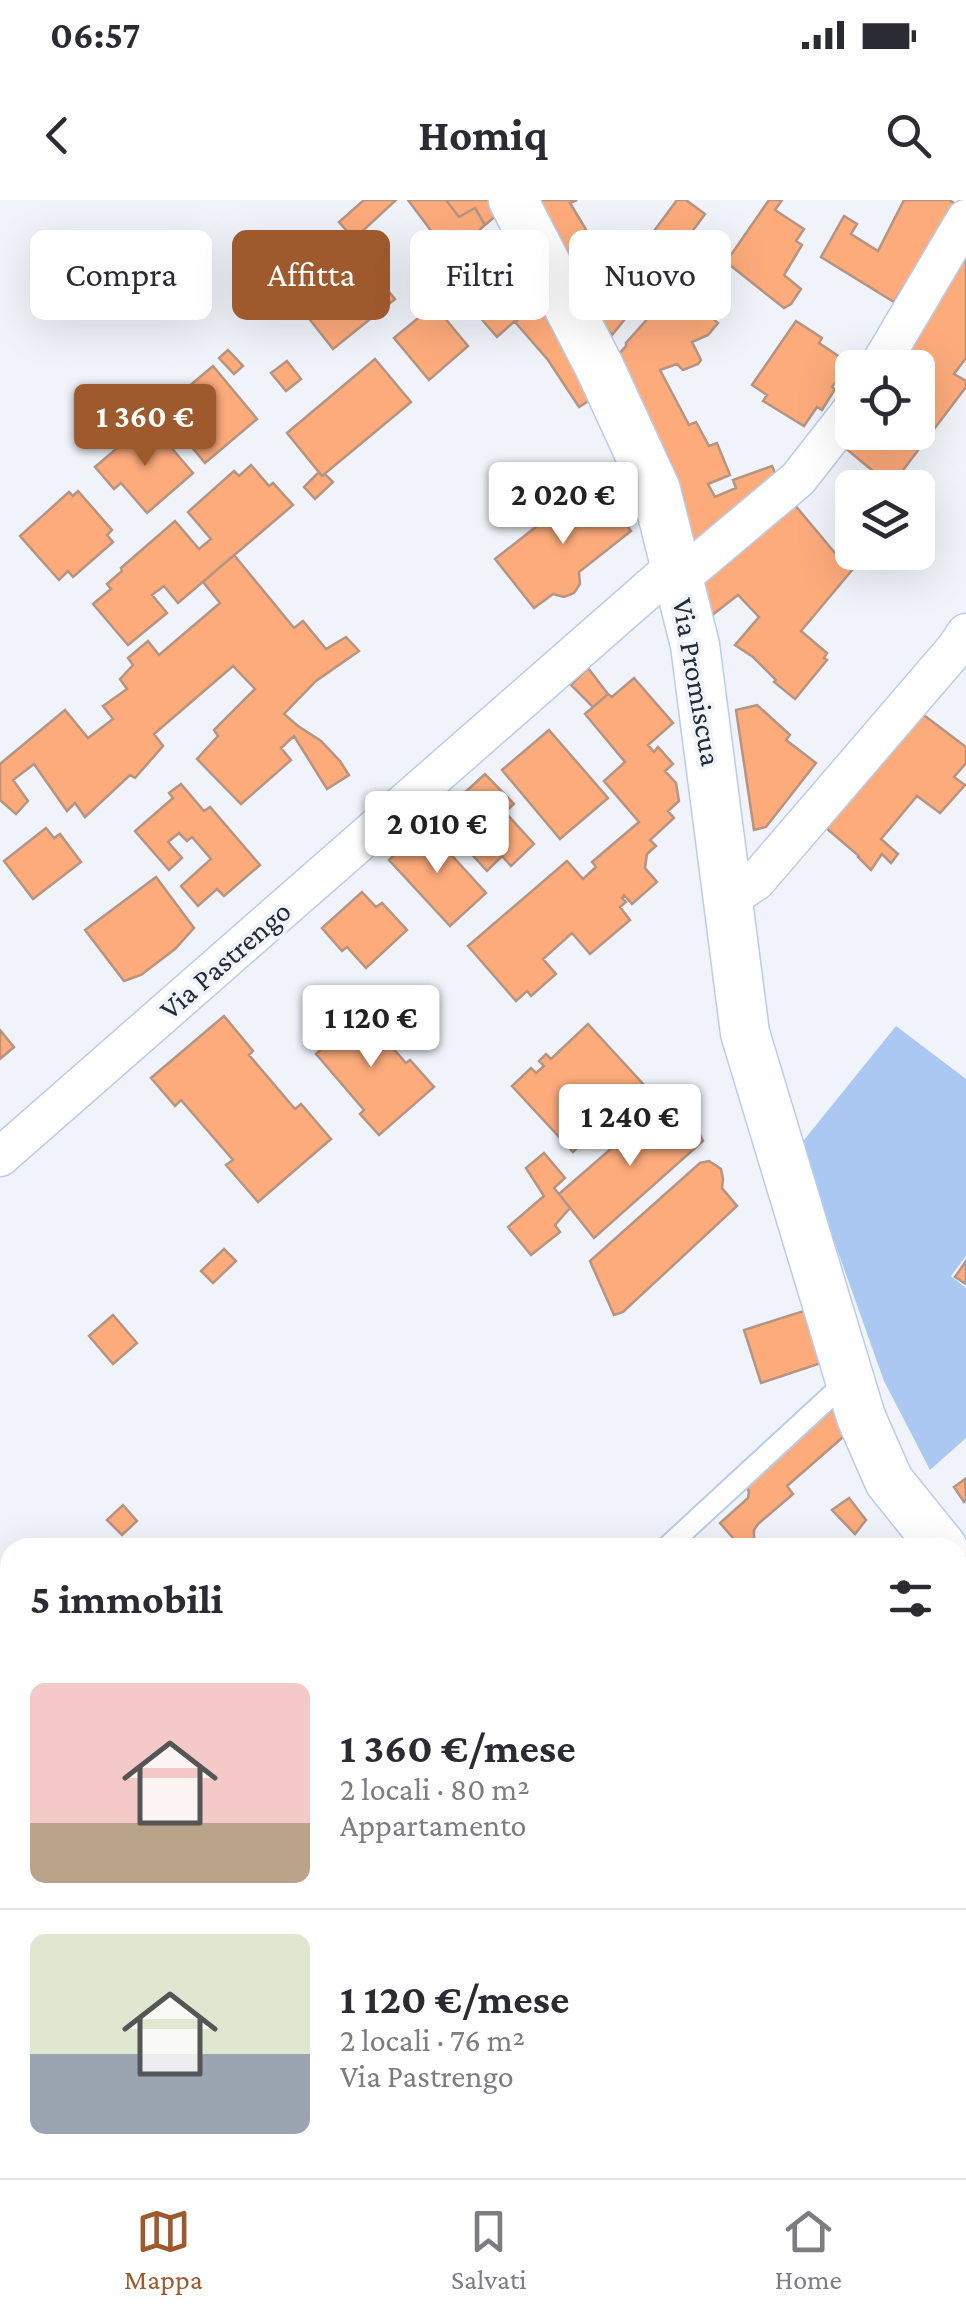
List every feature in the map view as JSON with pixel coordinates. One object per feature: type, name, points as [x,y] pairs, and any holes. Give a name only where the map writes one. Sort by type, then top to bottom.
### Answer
[{"type":"street","name":"Via Promiscua","points":[[513,200],[599,366],[656,490],[695,645],[745,1033],[861,1418],[889,1482],[935,1538]]},
{"type":"street","points":[[889,350],[966,218]]},
{"type":"street","name":"Via Pastrengo","points":[[0,1157],[677,573],[798,479],[835,432]]},
{"type":"street","points":[[728,900],[756,881],[966,633]]},
{"type":"lane","points":[[677,1538],[849,1380]]},
{"type":"shaded area","points":[[896,1026],[966,1079],[966,1256],[951,1276],[966,1288],[966,1438],[930,1470],[884,1381],[800,1145]]},
{"type":"building","points":[[364,200],[396,200],[364,230],[346,230],[339,222]]},
{"type":"building","points":[[408,200],[446,200],[459,217],[475,208],[485,225],[479,230],[430,230]]},
{"type":"building","points":[[446,200],[502,200],[506,207],[485,225],[475,208],[459,217]]},
{"type":"building","points":[[538,200],[577,200],[570,203],[586,230],[569,230],[569,255]]},
{"type":"building","points":[[677,200],[686,200],[705,214],[693,230],[655,230]]},
{"type":"building","points":[[769,200],[782,200],[775,210],[804,229],[796,241],[802,245],[784,275],[801,289],[784,308],[731,266],[731,255]]},
{"type":"building","points":[[904,200],[949,200],[964,209],[927,251],[894,302],[821,257],[844,216],[857,224],[851,234],[878,251]]},
{"type":"building","points":[[966,238],[966,358],[954,374],[966,381],[966,387],[935,428],[935,350],[898,350]]},
{"type":"building","points":[[549,294],[601,393],[579,407],[548,360],[515,322],[549,320]]},
{"type":"building","points":[[310,320],[369,320],[333,349]]},
{"type":"building","points":[[416,320],[446,320],[468,346],[429,380],[394,338]]},
{"type":"building","points":[[482,320],[516,320],[497,337]]},
{"type":"building","points":[[600,320],[624,320],[612,335]]},
{"type":"building","points":[[646,320],[715,320],[718,323],[708,335],[692,342],[701,360],[698,364],[683,370],[677,364],[660,370],[689,425],[696,422],[709,446],[717,443],[730,475],[708,484],[715,497],[736,488],[733,480],[772,466],[778,480],[695,552],[680,503],[684,500],[671,464],[618,355]]},
{"type":"building","points":[[796,321],[822,338],[819,343],[835,354],[835,389],[822,410],[817,407],[804,426],[763,401],[767,395],[752,385]]},
{"type":"building","points":[[228,350],[243,366],[234,374],[219,358]]},
{"type":"building","points":[[375,359],[411,402],[322,476],[287,433]]},
{"type":"building","points":[[287,361],[301,379],[286,391],[271,373]]},
{"type":"building","points":[[213,366],[257,419],[205,463],[161,410]]},
{"type":"building","points":[[142,427],[155,442],[162,437],[193,473],[147,513],[121,483],[114,489],[95,467]]},
{"type":"building","points":[[848,450],[918,450],[903,470],[872,470]]},
{"type":"building","points":[[251,465],[293,505],[178,603],[164,586],[152,595],[167,613],[128,645],[93,604],[111,589],[107,584],[121,568],[175,521],[199,549],[211,539],[188,512],[234,471],[239,476]]},
{"type":"building","points":[[319,472],[333,482],[315,499],[304,487]]},
{"type":"building","points":[[593,482],[631,531],[579,572],[580,584],[574,593],[564,597],[553,594],[534,608],[495,559]]},
{"type":"building","points":[[78,491],[112,530],[107,535],[113,542],[73,577],[68,571],[59,580],[20,536],[69,492],[73,496]]},
{"type":"building","points":[[794,504],[835,553],[835,570],[852,570],[801,631],[827,653],[827,660],[795,699],[753,657],[735,645],[759,617],[738,595],[707,619],[696,576]]},
{"type":"building","points":[[234,555],[294,628],[303,621],[326,649],[346,637],[359,651],[316,681],[284,714],[321,741],[349,775],[327,789],[294,736],[281,748],[291,760],[241,804],[197,759],[218,736],[214,730],[255,689],[233,666],[154,734],[163,746],[135,778],[130,775],[85,817],[75,803],[67,811],[34,764],[13,780],[28,801],[16,814],[0,800],[0,764],[65,710],[88,738],[113,719],[103,706],[127,689],[120,679],[133,665],[128,658],[148,641],[159,655],[220,603],[203,582]]},
{"type":"building","points":[[588,668],[608,694],[593,707],[571,685]]},
{"type":"building","points":[[634,678],[673,723],[648,745],[654,752],[658,747],[673,764],[665,771],[676,783],[679,801],[668,811],[674,818],[650,840],[656,846],[647,854],[645,868],[657,882],[632,904],[624,895],[626,902],[620,907],[630,920],[590,954],[572,933],[543,959],[556,974],[531,996],[527,991],[516,1001],[468,946],[567,861],[583,879],[596,867],[592,862],[639,822],[604,781],[625,762],[585,714]]},
{"type":"building","points":[[757,705],[790,735],[786,740],[816,763],[766,827],[754,830],[736,710]]},
{"type":"building","points":[[921,713],[966,747],[966,763],[954,777],[965,785],[940,813],[917,796],[881,839],[898,854],[891,863],[882,854],[871,870],[825,827]]},
{"type":"building","points":[[549,730],[608,798],[560,839],[502,770]]},
{"type":"building","points":[[485,774],[514,804],[505,812],[534,844],[511,866],[502,856],[487,871],[438,817]]},
{"type":"building","points":[[181,784],[204,811],[210,807],[260,865],[224,896],[217,889],[198,906],[181,886],[211,859],[192,837],[187,841],[179,833],[168,842],[182,858],[169,870],[135,831],[173,798],[169,793]]},
{"type":"building","points":[[425,826],[486,893],[450,926],[389,860]]},
{"type":"building","points":[[46,828],[54,838],[60,834],[81,862],[33,899],[4,861]]},
{"type":"building","points":[[156,877],[194,928],[175,949],[141,975],[124,981],[85,930]]},
{"type":"building","points":[[362,892],[376,907],[382,903],[407,930],[366,968],[347,947],[342,951],[322,928]]},
{"type":"building","points":[[355,1005],[406,1063],[410,1060],[434,1087],[379,1135],[360,1114],[364,1110],[316,1054],[323,1048],[316,1039]]},
{"type":"building","points":[[224,1016],[253,1051],[249,1055],[295,1109],[301,1104],[331,1139],[258,1202],[226,1165],[233,1160],[181,1100],[175,1106],[151,1078]]},
{"type":"building","points":[[588,1024],[644,1085],[573,1152],[512,1086],[531,1068],[536,1073],[544,1066],[539,1061],[546,1054],[551,1059]]},
{"type":"building","points":[[0,1030],[14,1047],[0,1059]]},
{"type":"building","points":[[659,1103],[674,1121],[689,1124],[703,1141],[594,1238],[559,1194]]},
{"type":"building","points":[[544,1153],[565,1178],[554,1188],[570,1208],[555,1225],[560,1232],[531,1255],[508,1227],[544,1196],[526,1168]]},
{"type":"building","points":[[709,1161],[721,1169],[722,1188],[737,1206],[623,1312],[614,1315],[590,1261],[700,1163]]},
{"type":"building","points":[[224,1249],[236,1261],[213,1283],[201,1271]]},
{"type":"building","points":[[966,1261],[966,1284],[955,1277]]},
{"type":"building","points":[[810,1309],[827,1361],[761,1383],[744,1330]]},
{"type":"building","points":[[113,1315],[137,1343],[113,1364],[89,1336]]},
{"type":"building","points":[[833,1409],[851,1430],[787,1486],[793,1494],[758,1524],[754,1538],[733,1538],[720,1523],[748,1498],[746,1485]]},
{"type":"building","points":[[965,1479],[966,1500],[964,1502],[954,1487]]},
{"type":"building","points":[[849,1498],[866,1520],[855,1534],[832,1510]]},
{"type":"building","points":[[123,1505],[137,1521],[122,1535],[107,1520]]}]
